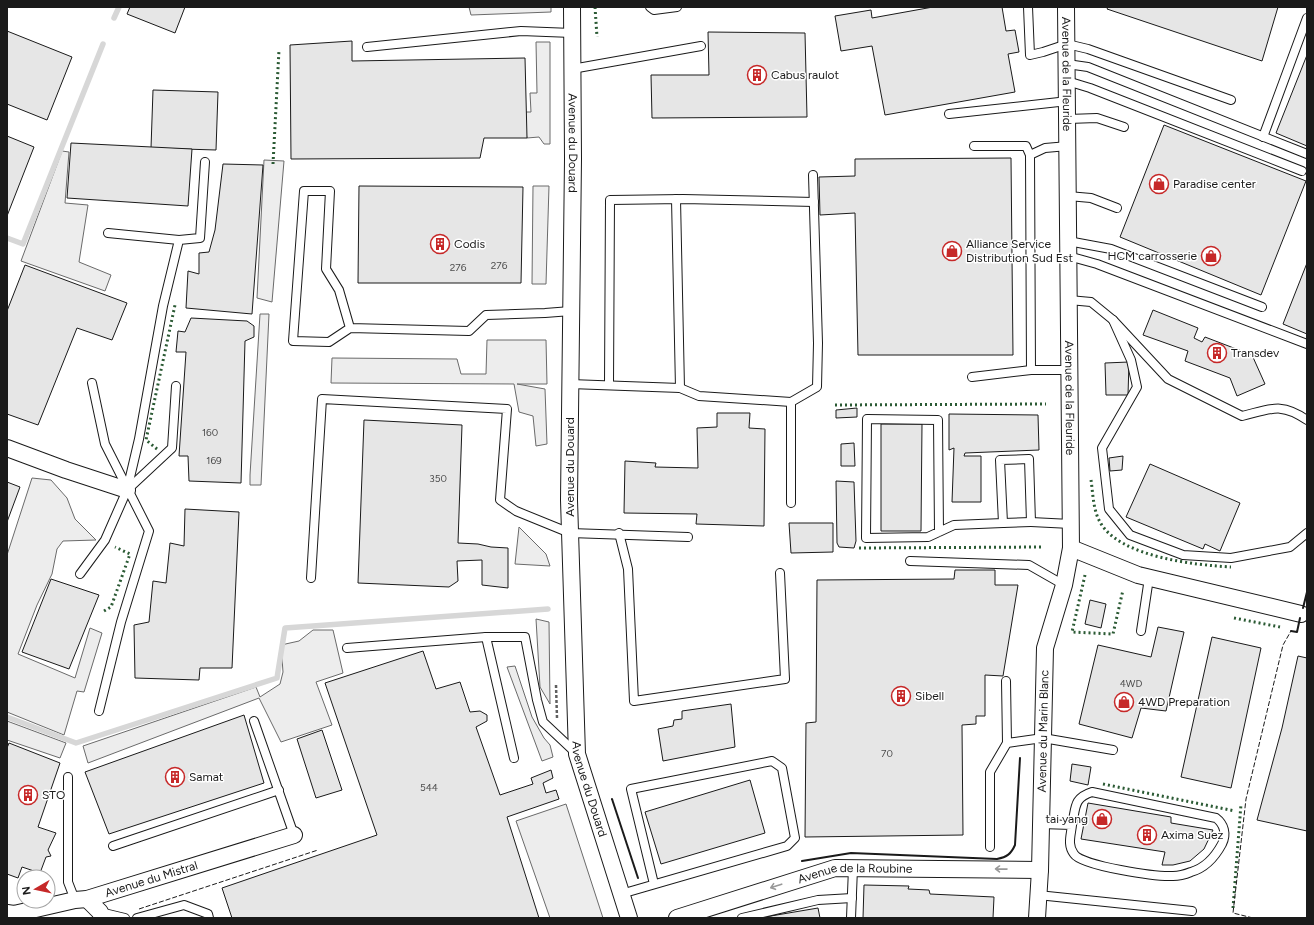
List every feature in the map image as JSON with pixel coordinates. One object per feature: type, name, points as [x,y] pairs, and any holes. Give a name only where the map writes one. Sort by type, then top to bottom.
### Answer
[{"type":"street","name":"Avenue du Douard","points":[[572,7],[570,533],[577,754],[629,918]]},
{"type":"street","name":"Avenue de la Fleuride","points":[[1066,7],[1068,101],[1069,370],[1072,524],[1071,548]]},
{"type":"street","points":[[7,448],[66,470],[127,490]]},
{"type":"street","points":[[1071,548],[1138,576],[1304,614]]},
{"type":"street","name":"Avenue du Marin Blanc","points":[[1037,918],[1040,870],[1045,648],[1064,585],[1071,548]]},
{"type":"street","name":"Avenue du Mistral","points":[[12,915],[81,899],[294,835]]},
{"type":"street","name":"Avenue de la Roubine","points":[[677,918],[835,868],[1040,870]]},
{"type":"street","points":[[81,899],[101,915]]},
{"type":"lane","points":[[650,7],[654,10],[677,7]]},
{"type":"lane","points":[[1028,7],[1030,54],[1043,52],[1067,44],[1088,49],[1231,100]]},
{"type":"lane","points":[[1263,137],[1307,18]]},
{"type":"lane","points":[[367,47],[522,31],[572,32]]},
{"type":"lane","points":[[572,69],[701,46]]},
{"type":"lane","points":[[1067,64],[1088,67],[1307,154]]},
{"type":"lane","points":[[1067,81],[1090,88],[1302,171]]},
{"type":"lane","points":[[949,114],[1068,101]]},
{"type":"lane","points":[[1068,119],[1097,118],[1124,127]]},
{"type":"lane","points":[[974,146],[1026,146],[1030,155],[1031,370]]},
{"type":"lane","points":[[1030,155],[1045,148],[1068,146]]},
{"type":"lane","points":[[108,233],[179,240],[200,238],[205,162]]},
{"type":"lane","points":[[570,384],[680,388],[699,396],[791,402],[817,387],[813,175]]},
{"type":"lane","points":[[350,328],[339,290],[326,269],[330,191],[304,191],[293,341],[329,342],[350,328],[469,331],[486,315],[571,311]]},
{"type":"lane","points":[[1068,196],[1091,198],[1117,208]]},
{"type":"lane","points":[[609,385],[610,200],[676,199],[814,202]]},
{"type":"lane","points":[[676,199],[680,388]]},
{"type":"lane","points":[[80,574],[105,540],[127,490],[139,439],[163,306],[179,240]]},
{"type":"lane","points":[[1068,249],[1110,249],[1262,307]]},
{"type":"lane","points":[[1068,249],[1097,264],[1307,344]]},
{"type":"lane","points":[[1069,300],[1091,302],[1113,320],[1168,379],[1242,416],[1276,407],[1294,410],[1307,420]]},
{"type":"lane","points":[[1113,320],[1131,360],[1137,387],[1102,448],[1109,509],[1130,535],[1183,555],[1231,558],[1290,547],[1307,533]]},
{"type":"lane","points":[[972,377],[1031,370],[1069,370]]},
{"type":"lane","points":[[92,383],[104,444],[149,531],[121,622],[99,711]]},
{"type":"lane","points":[[127,490],[172,448],[176,386]]},
{"type":"lane","points":[[311,578],[322,399],[507,409],[500,500],[516,510],[570,533],[619,533],[688,537]]},
{"type":"lane","points":[[791,402],[791,503]]},
{"type":"lane","points":[[939,532],[938,420],[867,419],[866,538],[928,537],[939,532],[954,525],[1031,522],[1072,524]]},
{"type":"lane","points":[[1002,523],[1000,460],[1029,459],[1031,522]]},
{"type":"lane","points":[[619,533],[628,569],[634,701],[785,679],[780,573]]},
{"type":"lane","points":[[910,561],[1029,565],[1064,585]]},
{"type":"lane","points":[[1141,630],[1149,578]]},
{"type":"lane","points":[[486,637],[514,758]]},
{"type":"lane","points":[[347,648],[486,637],[525,637],[537,700],[543,722],[577,754]]},
{"type":"lane","points":[[990,847],[990,772],[1007,743],[1006,681]]},
{"type":"lane","points":[[254,720],[294,835]]},
{"type":"lane","points":[[1007,743],[1043,738],[1113,750]]},
{"type":"lane","points":[[621,894],[787,846],[795,838],[782,768],[772,761],[631,789],[654,884]]},
{"type":"lane","points":[[68,777],[68,882],[81,899]]},
{"type":"lane","points":[[113,846],[279,790]]},
{"type":"lane","points":[[1092,792],[1216,818],[1222,823],[1224,830],[1223,843],[1211,861],[1193,872],[1167,876],[1090,864],[1074,856],[1069,846],[1072,825],[1077,801],[1083,795],[1092,792]]},
{"type":"lane","points":[[1041,824],[1072,825]]},
{"type":"lane","points":[[851,918],[853,868]]},
{"type":"lane","points":[[1038,894],[1192,912]]},
{"type":"lane","points":[[742,918],[818,900],[852,898]]},
{"type":"lane","points":[[138,918],[184,905],[208,914],[209,918]]},
{"type":"lane","points":[[101,915],[125,918]]},
{"type":"shaded area","points":[[469,7],[551,7],[551,12],[471,15]]},
{"type":"shaded area","points":[[536,42],[550,42],[550,144],[544,144],[539,137],[527,138],[522,112],[531,112],[530,93],[537,93]]},
{"type":"shaded area","points":[[62,151],[69,152],[65,203],[88,205],[79,262],[111,275],[105,291],[21,261]]},
{"type":"shaded area","points":[[264,160],[284,161],[272,302],[257,298]]},
{"type":"shaded area","points":[[533,186],[549,186],[546,284],[532,284]]},
{"type":"shaded area","points":[[260,314],[269,314],[261,485],[250,485],[250,475]]},
{"type":"shaded area","points":[[487,340],[546,340],[547,384],[517,384],[545,389],[547,444],[536,446],[533,416],[519,412],[514,384],[331,383],[332,358],[457,359],[461,374],[486,374]]},
{"type":"shaded area","points":[[32,478],[51,480],[67,498],[75,519],[96,540],[63,541],[57,549],[52,574],[37,605],[18,654],[75,678],[90,628],[102,633],[84,692],[77,691],[64,735],[7,712],[7,555]]},
{"type":"shaded area","points":[[519,527],[546,554],[550,566],[515,564]]},
{"type":"shaded area","points":[[536,619],[549,622],[550,704],[540,687]]},
{"type":"shaded area","points":[[313,630],[333,630],[343,673],[316,682],[332,725],[281,742],[259,698],[88,763],[83,746],[256,687],[260,697],[280,684],[283,672],[281,645],[299,641]]},
{"type":"shaded area","points":[[515,666],[532,717],[544,738],[550,745],[553,757],[542,761],[507,667]]},
{"type":"shaded area","points":[[7,721],[66,743],[60,758],[7,740]]},
{"type":"shaded area","points":[[566,804],[603,918],[550,918],[516,821]]},
{"type":"building","points":[[130,7],[185,7],[175,33],[127,14]]},
{"type":"building","points":[[933,7],[1002,7],[1006,31],[1015,30],[1019,52],[1008,54],[1015,92],[885,115],[872,46],[841,51],[835,16],[871,10],[872,18]]},
{"type":"building","points":[[1108,7],[1278,7],[1262,61],[1107,9]]},
{"type":"building","points":[[7,31],[72,57],[47,120],[7,104]]},
{"type":"building","name":"Cabus raulot","points":[[708,32],[805,33],[807,117],[652,118],[651,75],[709,75]]},
{"type":"building","points":[[352,41],[352,61],[525,58],[527,138],[484,138],[480,158],[291,159],[290,45]]},
{"type":"building","points":[[1307,55],[1307,146],[1276,133]]},
{"type":"building","points":[[153,90],[218,92],[216,150],[151,148]]},
{"type":"building","points":[[1164,125],[1306,181],[1261,295],[1120,237]]},
{"type":"building","points":[[7,136],[34,147],[7,216]]},
{"type":"building","points":[[71,143],[192,149],[188,206],[67,198]]},
{"type":"building","points":[[1011,158],[1013,355],[858,355],[855,213],[820,215],[819,177],[855,176],[855,159]]},
{"type":"building","points":[[223,164],[263,165],[252,314],[186,308],[188,271],[199,274],[199,253],[209,252],[215,230]]},
{"type":"building","name":"Codis","points":[[359,186],[523,187],[521,283],[358,283]]},
{"type":"building","points":[[1307,263],[1307,334],[1283,324]]},
{"type":"building","points":[[25,265],[127,303],[112,340],[77,328],[38,425],[7,414],[7,311]]},
{"type":"building","name":"Transdev","points":[[1153,310],[1198,328],[1194,338],[1202,342],[1205,337],[1252,355],[1265,384],[1237,396],[1230,378],[1185,361],[1188,351],[1143,335]]},
{"type":"building","points":[[191,318],[247,321],[254,326],[254,337],[245,341],[241,483],[189,481],[188,456],[179,456],[186,352],[176,352],[178,331],[185,332]]},
{"type":"building","points":[[1129,362],[1128,395],[1106,395],[1105,363]]},
{"type":"building","points":[[857,408],[857,417],[836,418],[836,410]]},
{"type":"building","points":[[717,413],[750,413],[749,428],[765,429],[764,526],[696,524],[697,514],[624,513],[625,461],[656,463],[655,467],[698,468],[697,428],[717,427]]},
{"type":"building","points":[[949,414],[1038,415],[1039,450],[965,453],[964,456],[981,456],[981,502],[952,502],[954,448],[949,450]]},
{"type":"building","points":[[364,420],[462,425],[458,543],[508,548],[508,588],[482,585],[482,560],[457,561],[458,581],[449,587],[358,583]]},
{"type":"building","points":[[881,424],[922,424],[921,531],[881,531]]},
{"type":"building","points":[[854,443],[855,466],[841,466],[841,444]]},
{"type":"building","points":[[1123,456],[1122,470],[1110,471],[1109,458]]},
{"type":"building","points":[[1150,464],[1240,503],[1220,551],[1205,544],[1203,549],[1126,517]]},
{"type":"building","points":[[836,481],[854,482],[856,541],[854,548],[839,547],[837,543]]},
{"type":"building","points":[[7,482],[20,487],[7,522]]},
{"type":"building","points":[[185,509],[239,512],[232,668],[200,668],[199,680],[135,678],[134,625],[149,622],[153,581],[166,583],[170,543],[184,546]]},
{"type":"building","points":[[789,523],[833,523],[833,552],[791,553]]},
{"type":"building","name":"Sibell","points":[[955,570],[995,570],[995,585],[1018,585],[1003,676],[985,675],[985,716],[976,716],[976,724],[962,725],[963,835],[805,837],[806,723],[816,722],[817,580],[954,579]]},
{"type":"building","points":[[51,579],[99,595],[69,669],[22,652]]},
{"type":"building","points":[[1090,600],[1106,604],[1101,628],[1085,624]]},
{"type":"building","points":[[1158,627],[1184,632],[1166,711],[1141,708],[1132,738],[1079,724],[1098,645],[1151,657]]},
{"type":"building","points":[[1212,637],[1261,648],[1231,788],[1181,777]]},
{"type":"building","points":[[423,651],[436,689],[460,682],[470,712],[480,711],[487,715],[487,721],[476,727],[500,795],[533,784],[531,778],[551,770],[553,778],[543,783],[546,793],[556,790],[559,799],[507,817],[539,918],[232,918],[222,888],[377,835],[325,683]]},
{"type":"building","points":[[1298,656],[1307,658],[1307,831],[1257,820],[1282,728]]},
{"type":"building","points":[[731,704],[735,747],[663,761],[658,729],[673,726],[674,720],[682,719],[682,711]]},
{"type":"building","name":"Samat","points":[[244,715],[264,783],[109,834],[85,772]]},
{"type":"building","points":[[322,730],[342,790],[316,798],[297,739]]},
{"type":"building","name":"STO","points":[[9,743],[60,763],[38,827],[56,833],[48,850],[51,856],[46,857],[42,869],[28,869],[22,867],[21,869],[16,869],[16,877],[7,874],[7,748]]},
{"type":"building","points":[[1072,764],[1091,767],[1088,785],[1070,781]]},
{"type":"building","points":[[750,780],[765,833],[661,864],[645,812]]},
{"type":"building","name":"Axima Suez","points":[[1088,803],[1171,817],[1171,823],[1213,830],[1204,849],[1190,861],[1173,865],[1162,865],[1165,852],[1081,839]]},
{"type":"building","points":[[864,885],[909,886],[908,889],[929,890],[930,894],[994,897],[993,918],[863,918]]},
{"type":"building","points":[[818,908],[820,918],[759,918]]},
{"type":"waterway","points":[[114,18],[119,7]]},
{"type":"waterway","points":[[7,238],[23,244],[103,44]]},
{"type":"waterway","points":[[7,717],[76,743],[277,678],[285,628],[548,609]]},
{"type":"hedge","points":[[595,7],[597,37]]},
{"type":"hedge","points":[[273,164],[279,50]]},
{"type":"hedge","points":[[157,449],[146,440],[175,305]]},
{"type":"hedge","points":[[835,405],[1046,404]]},
{"type":"hedge","points":[[1091,480],[1095,507],[1100,522],[1110,534],[1123,544],[1159,557],[1198,564],[1231,567]]},
{"type":"hedge","points":[[104,611],[111,607],[130,554],[115,547]]},
{"type":"hedge","points":[[859,548],[1044,547]]},
{"type":"hedge","points":[[1085,575],[1072,632],[1113,634],[1123,590]]},
{"type":"hedge","points":[[1234,618],[1280,627]]},
{"type":"hedge","points":[[1103,784],[1235,811]]},
{"type":"hedge","points":[[1233,908],[1241,804]]},
{"type":"fence","points":[[1253,918],[1233,913],[1246,799],[1283,645],[1291,631]]},
{"type":"fence","points":[[139,909],[318,850]]},
{"type":"wall","points":[[1303,608],[1307,592]]},
{"type":"wall","points":[[1291,631],[1297,632],[1300,618]]},
{"type":"wall","points":[[802,861],[851,853],[997,859],[1006,856],[1012,851],[1015,845],[1020,758]]},
{"type":"wall","points":[[612,799],[638,878]]},
{"type":"place","name":"Cabus raulot","points":[[757,75]]},
{"type":"place","name":"Paradise center","points":[[1159,184]]},
{"type":"place","name":"Codis","points":[[440,244]]},
{"type":"place","name":"Alliance Service Distribution Sud Est","points":[[952,251]]},
{"type":"place","name":"HCM carrosserie","points":[[1211,256]]},
{"type":"place","name":"Transdev","points":[[1217,353]]},
{"type":"place","name":"Sibell","points":[[901,696]]},
{"type":"place","name":"4WD Preparation","points":[[1124,702]]},
{"type":"place","name":"Samat","points":[[175,777]]},
{"type":"place","name":"STO","points":[[28,795]]},
{"type":"place","name":"tai yang","points":[[1102,819]]},
{"type":"place","name":"Axima Suez","points":[[1147,835]]}]
